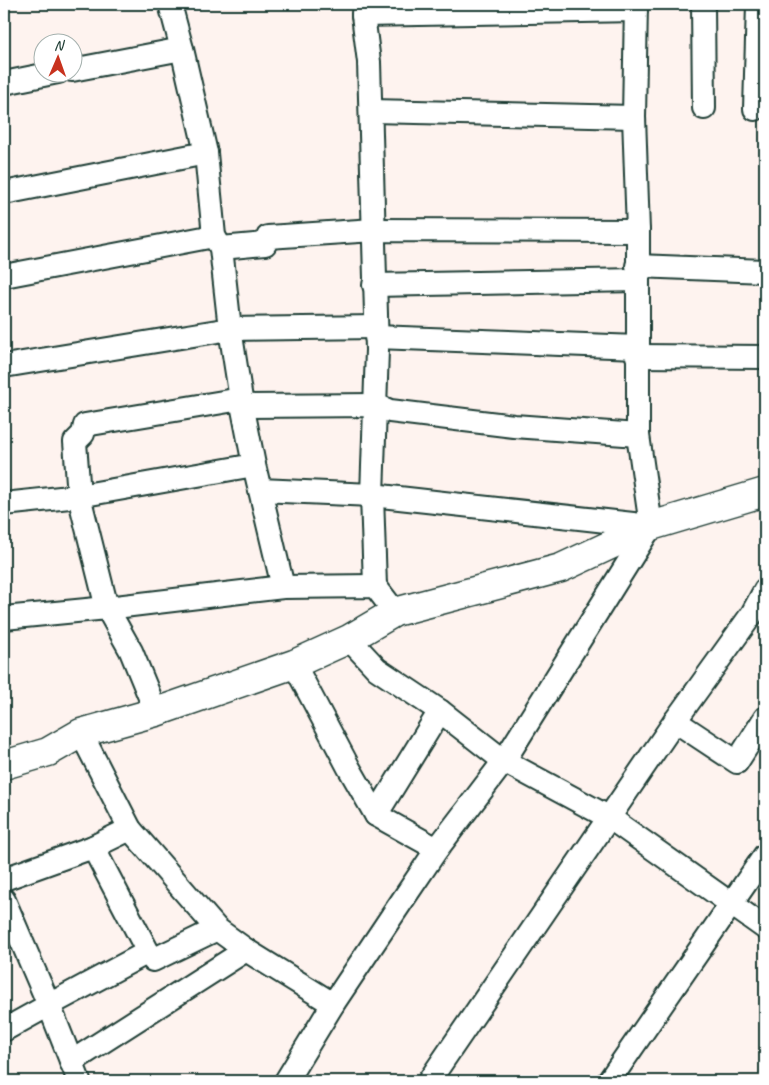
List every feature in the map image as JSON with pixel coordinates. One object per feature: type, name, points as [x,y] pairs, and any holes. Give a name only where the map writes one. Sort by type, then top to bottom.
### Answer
[{"type":"street","points":[[170,4],[206,153],[242,402],[254,465],[283,586]]},
{"type":"street","points":[[704,4],[704,108]]},
{"type":"street","points":[[755,109],[758,4]]},
{"type":"street","points":[[286,1081],[333,1004],[437,849],[504,761],[651,526],[638,435],[638,231],[634,117],[636,7],[364,10],[371,111],[376,332],[376,405],[372,495],[375,586],[395,612]]},
{"type":"street","points":[[82,68],[182,48]]},
{"type":"street","points":[[4,83],[32,77]]},
{"type":"street","points":[[371,111],[634,117]]},
{"type":"street","points":[[4,193],[206,153]]},
{"type":"street","points":[[4,276],[218,242],[265,244],[268,237],[374,230],[638,231]]},
{"type":"street","points":[[374,285],[638,273],[765,272]]},
{"type":"street","points":[[4,366],[230,329],[376,332],[637,351],[765,357]]},
{"type":"street","points":[[156,712],[131,651],[107,608],[79,496],[74,442],[83,434],[85,425],[242,402],[376,405],[390,411],[514,426],[638,435]]},
{"type":"street","points":[[4,504],[79,496],[254,465]]},
{"type":"street","points":[[260,490],[372,495],[651,526]]},
{"type":"street","points":[[4,765],[48,752],[81,732],[156,712],[294,664],[349,639],[395,612],[561,568],[651,526],[765,492]]},
{"type":"street","points":[[4,618],[107,608],[283,586],[375,586]]},
{"type":"street","points":[[428,1081],[610,818],[675,720],[752,614],[765,590]]},
{"type":"street","points":[[349,639],[378,669],[440,711],[504,761],[610,818],[765,928]]},
{"type":"street","points":[[294,664],[376,815],[437,849]]},
{"type":"street","points":[[376,815],[440,711]]},
{"type":"street","points":[[675,720],[737,762],[765,718]]},
{"type":"street","points":[[81,732],[130,828],[217,928],[246,950],[333,1004]]},
{"type":"street","points":[[4,879],[93,847],[130,828]]},
{"type":"street","points":[[93,847],[153,960],[217,928]]},
{"type":"street","points":[[609,1081],[765,855]]},
{"type":"street","points":[[4,900],[75,1071],[246,950]]},
{"type":"street","points":[[4,1030],[148,952]]}]
